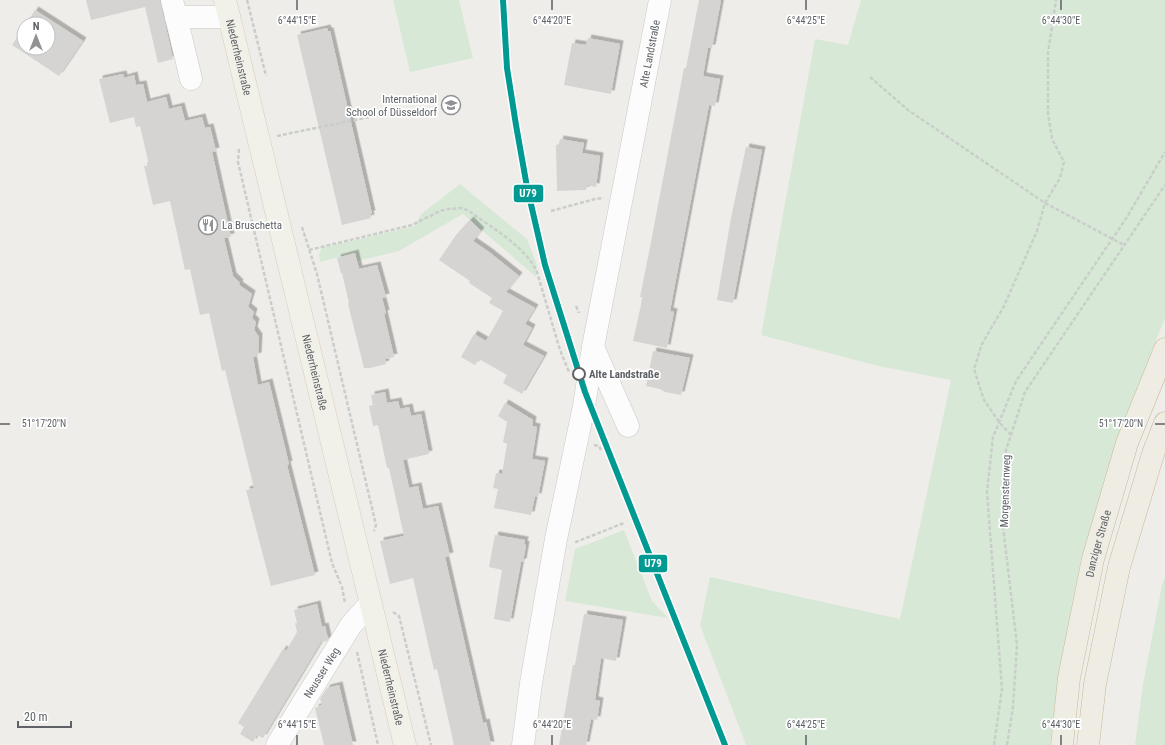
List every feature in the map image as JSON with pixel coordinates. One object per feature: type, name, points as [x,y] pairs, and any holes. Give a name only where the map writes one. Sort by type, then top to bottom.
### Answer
[{"type":"highway","name":"Danziger Straße","points":[[1062,745],[1069,678],[1093,559],[1127,443],[1165,349]]},
{"type":"highway","points":[[1088,745],[1095,684],[1119,567],[1153,454],[1165,423]]},
{"type":"main road","name":"Niederrheinstraße","points":[[227,8],[287,255],[379,607],[405,745]]},
{"type":"street","name":"Alte Landstraße","points":[[523,745],[531,683],[556,539],[584,406],[660,0]]},
{"type":"street","points":[[191,79],[174,8],[227,8]]},
{"type":"street","points":[[594,347],[628,426]]},
{"type":"street","name":"Neusser Weg","points":[[278,745],[351,625],[379,607]]},
{"type":"path","points":[[247,0],[267,83]]},
{"type":"path","points":[[1011,435],[999,422],[984,400],[974,369],[982,344],[1004,306],[1037,231],[1045,203],[1060,178],[1064,162],[1052,139],[1048,113],[1048,53],[1056,0]]},
{"type":"path","points":[[870,76],[908,110],[1045,203],[1124,245]]},
{"type":"path","points":[[259,139],[369,117]]},
{"type":"path","points":[[239,147],[238,162],[332,564],[342,587],[378,745]]},
{"type":"path","points":[[994,745],[1002,689],[987,492],[993,437],[1016,381],[1127,217],[1165,152]]},
{"type":"path","name":"Morgensternweg","points":[[1007,745],[1013,707],[1017,645],[1002,518],[1006,450],[1025,392],[1165,185]]},
{"type":"path","points":[[551,211],[595,199],[623,196]]},
{"type":"path","points":[[287,255],[412,225],[440,211],[462,208],[469,211],[520,248],[534,266],[560,350],[571,376]]},
{"type":"path","points":[[300,220],[317,274],[376,525],[373,537]]},
{"type":"path","points":[[576,306],[580,316]]},
{"type":"path","points":[[599,446],[601,450]]},
{"type":"path","points":[[556,539],[576,542],[624,523]]},
{"type":"path","points":[[379,607],[399,616],[431,745]]},
{"type":"green space","points":[[393,0],[459,0],[473,58],[410,72]]},
{"type":"green space","points":[[861,0],[1165,0],[1165,318],[1129,408],[1081,559],[1058,677],[1050,745],[746,745],[700,625],[710,577],[900,619],[951,380],[878,366],[761,335],[815,39],[848,45]]},
{"type":"green space","points":[[460,184],[527,239],[537,265],[536,277],[463,214],[399,251],[357,261],[355,253],[320,262],[319,254],[322,248],[415,226],[421,214]]},
{"type":"green space","points":[[624,530],[652,601],[668,618],[565,601],[575,549]]},
{"type":"green space","points":[[1165,577],[1165,745],[1135,745],[1143,684],[1162,585]]},
{"type":"building","points":[[86,0],[160,0],[173,59],[158,63],[145,7],[91,20]]},
{"type":"building","points":[[699,0],[721,0],[712,48],[708,48],[703,76],[720,79],[715,106],[709,105],[670,311],[674,312],[667,348],[633,341],[641,305],[642,297],[640,297],[684,68],[686,68]]},
{"type":"building","points":[[35,10],[44,16],[31,16]]},
{"type":"building","points":[[56,24],[83,41],[59,76],[29,56],[56,56]]},
{"type":"building","points":[[327,28],[328,31],[330,31],[372,214],[370,214],[371,218],[342,225],[297,35]]},
{"type":"building","points":[[588,38],[620,44],[611,94],[564,85],[572,43],[586,45]]},
{"type":"building","points":[[16,39],[16,48],[12,45]]},
{"type":"building","points":[[123,74],[124,78],[134,75],[136,85],[143,84],[147,102],[166,97],[169,109],[181,106],[185,121],[202,117],[205,128],[210,127],[216,151],[212,152],[231,237],[224,238],[233,276],[240,283],[239,285],[252,294],[248,307],[254,312],[252,318],[256,322],[254,330],[259,337],[258,356],[253,357],[258,385],[269,382],[289,464],[287,465],[315,575],[271,586],[246,490],[254,488],[225,370],[222,371],[209,313],[200,315],[190,269],[185,270],[170,201],[153,205],[144,166],[149,165],[140,126],[136,127],[134,117],[110,123],[99,79]]},
{"type":"building","points":[[560,139],[584,143],[582,153],[600,156],[596,187],[587,185],[586,190],[557,191],[556,145],[559,144]]},
{"type":"building","points":[[746,147],[762,150],[733,303],[717,300],[731,218]]},
{"type":"building","points":[[470,220],[481,231],[473,241],[519,276],[506,292],[535,308],[525,324],[532,328],[523,345],[544,356],[522,394],[503,383],[507,375],[479,359],[475,365],[461,357],[474,334],[486,341],[503,311],[489,303],[492,298],[469,283],[470,281],[439,260],[456,235]]},
{"type":"building","points":[[355,253],[359,269],[377,265],[386,297],[382,298],[386,313],[384,314],[394,357],[385,359],[386,364],[370,368],[364,368],[342,273],[337,258]]},
{"type":"building","points":[[653,351],[690,358],[681,395],[646,386]]},
{"type":"building","points":[[385,392],[387,403],[398,401],[400,409],[409,407],[411,416],[421,414],[429,454],[403,460],[409,488],[418,486],[423,509],[438,506],[450,556],[445,557],[483,723],[486,722],[491,745],[454,745],[437,669],[434,670],[413,578],[390,584],[380,541],[404,536],[378,425],[373,426],[369,406],[373,405],[371,395]]},
{"type":"building","points":[[505,403],[533,420],[532,426],[537,427],[532,459],[545,461],[538,497],[535,496],[531,515],[494,508],[498,489],[493,488],[496,473],[502,474],[507,444],[503,442],[507,422],[498,416]]},
{"type":"building","points":[[495,535],[525,540],[524,544],[526,545],[523,562],[521,562],[510,622],[494,619],[502,570],[489,567]]},
{"type":"building","points":[[317,604],[322,627],[325,626],[328,639],[327,641],[321,642],[263,738],[257,735],[253,742],[240,734],[244,727],[238,723],[283,649],[286,651],[297,632],[295,623],[297,623],[294,610]]},
{"type":"building","points":[[584,614],[623,620],[616,661],[601,658],[595,700],[600,701],[597,720],[591,719],[586,745],[559,745],[573,665],[575,665]]},
{"type":"building","points":[[339,685],[353,745],[324,745],[315,708],[322,705],[320,699],[327,688]]},
{"type":"transit line","name":"U79","points":[[503,0],[507,68],[516,125],[527,187],[545,265],[585,392],[725,745]]},
{"type":"place","name":"International School of Düsseldorf","points":[[451,105]]},
{"type":"place","name":"La Bruschetta","points":[[208,225]]},
{"type":"place","name":"Alte Landstraße","points":[[579,374]]}]
